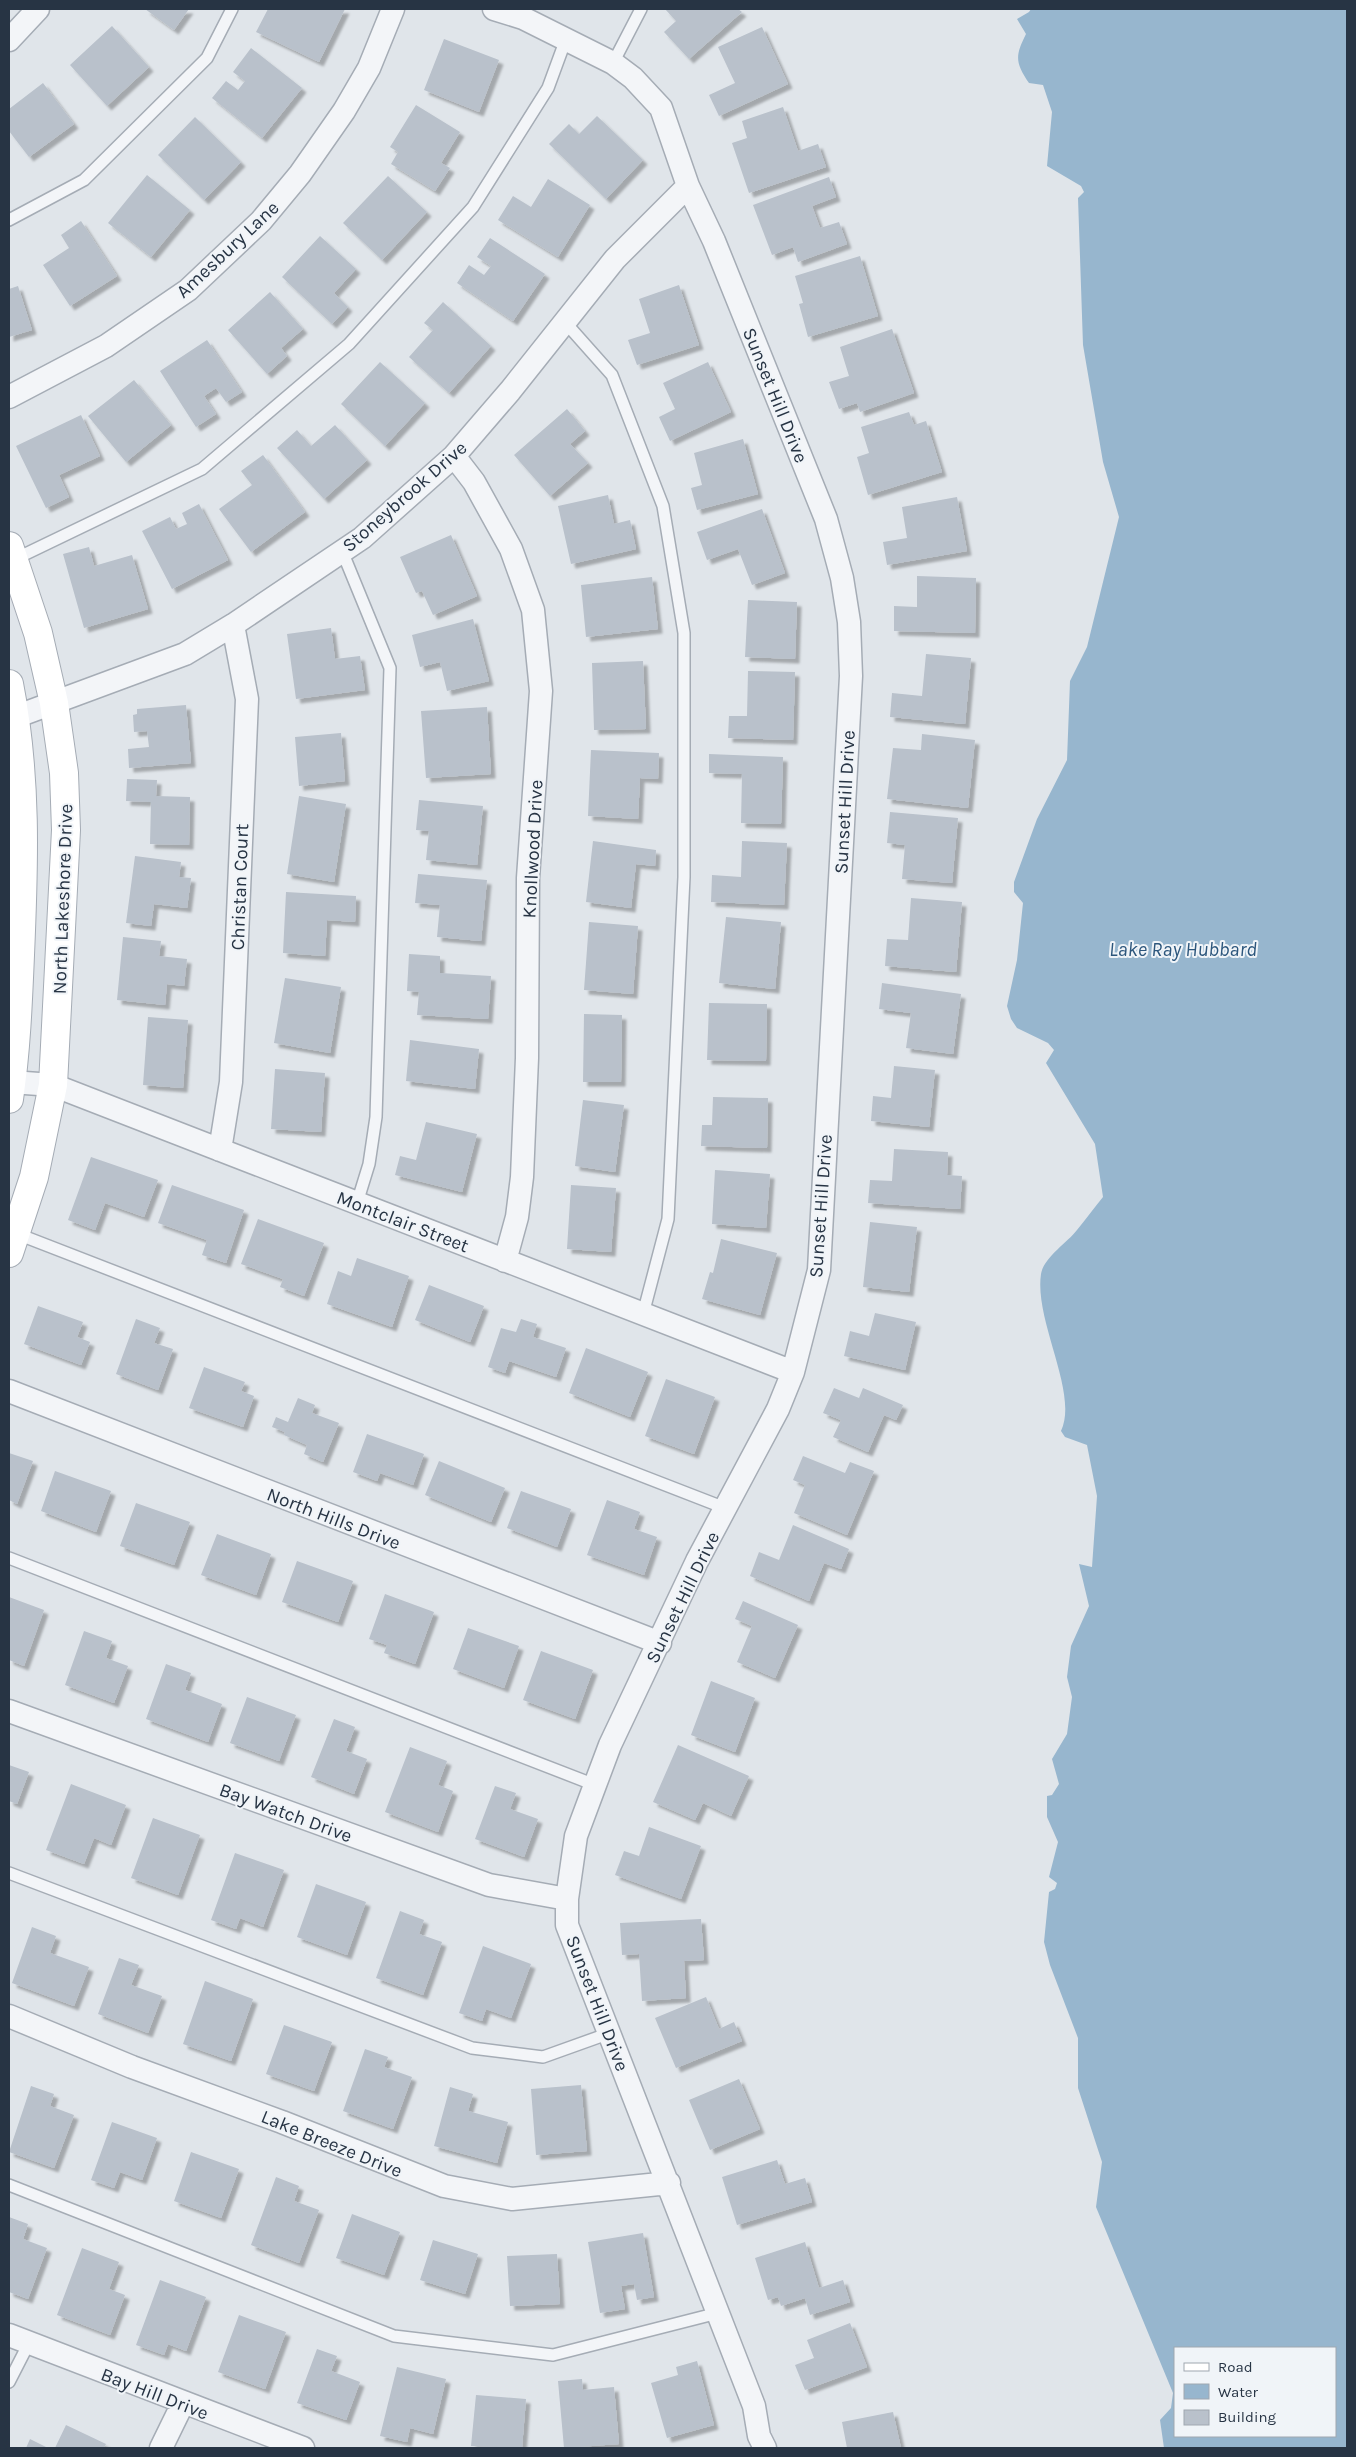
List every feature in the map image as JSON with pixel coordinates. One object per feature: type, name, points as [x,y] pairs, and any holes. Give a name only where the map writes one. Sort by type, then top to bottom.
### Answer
[{"type":"main road","name":"North Lakeshore Drive","points":[[10,556],[38,633],[54,703],[64,773],[66,830],[53,1085],[34,1177],[11,1239]]},
{"type":"main road","name":"North Lakeshore Drive","points":[[9,684],[15,717],[24,810],[16,886],[10,1090]]},
{"type":"main road","points":[[16,886],[64,887]]},
{"type":"street","points":[[9,40],[38,9]]},
{"type":"street","name":"Amesbury Lane","points":[[9,397],[106,346],[188,290],[261,222],[300,174],[344,111],[369,68],[393,9]]},
{"type":"street","name":"Sunset Hill Drive","points":[[494,9],[523,18],[613,63],[633,78],[660,108],[688,186],[714,241],[826,519],[842,578],[849,622],[851,676],[819,1270],[793,1372],[778,1409],[697,1561],[660,1643],[610,1745],[576,1836],[567,1899],[567,1925],[754,2406],[756,2444]]},
{"type":"street","name":"Stoneybrook Drive","points":[[15,717],[185,654],[232,625],[362,538],[454,456],[510,391],[615,258],[688,186]]},
{"type":"street","name":"Knollwood Drive","points":[[454,456],[474,482],[511,550],[533,610],[541,692],[528,878],[527,1058],[522,1177],[517,1217],[505,1260]]},
{"type":"street","name":"Christan Court","points":[[220,1150],[231,1082],[247,699],[232,625]]},
{"type":"street","name":"Montclair Street","points":[[10,1090],[53,1085],[793,1372]]},
{"type":"street","name":"North Hills Drive","points":[[9,1391],[660,1643]]},
{"type":"street","name":"Bay Watch Drive","points":[[9,1711],[489,1885],[567,1899]]},
{"type":"street","name":"Lake Breeze Drive","points":[[9,2016],[132,2067],[282,2122],[444,2186],[512,2199],[669,2184]]},
{"type":"street","name":"Bay Hill Drive","points":[[19,2339],[183,2404],[303,2448]]},
{"type":"street","points":[[161,2448],[183,2404]]},
{"type":"lane","points":[[9,220],[84,180],[207,58],[232,9]]},
{"type":"lane","points":[[613,63],[641,9]]},
{"type":"lane","points":[[10,556],[202,470],[349,344],[473,207],[548,88],[566,39]]},
{"type":"lane","points":[[564,321],[612,375],[663,506],[684,633],[684,877],[668,1219],[643,1314]]},
{"type":"lane","points":[[342,552],[390,668],[376,1118],[369,1164],[357,1203]]},
{"type":"lane","points":[[11,1239],[725,1508]]},
{"type":"lane","points":[[9,1558],[595,1785]]},
{"type":"lane","points":[[9,1872],[472,2048],[543,2057],[610,2033]]},
{"type":"lane","points":[[9,2185],[394,2336],[553,2356],[718,2313]]},
{"type":"lane","points":[[9,2382],[19,2339]]},
{"type":"water","name":"Lake Ray Hubbard","points":[[1031,9],[1347,9],[1347,2448],[1164,2448],[1160,2420],[1171,2408],[1173,2393],[1096,2207],[1102,2162],[1078,2088],[1078,2038],[1050,1965],[1044,1942],[1049,1892],[1055,1889],[1057,1883],[1049,1877],[1058,1842],[1047,1817],[1047,1796],[1052,1795],[1059,1784],[1052,1759],[1067,1734],[1072,1697],[1067,1677],[1071,1646],[1089,1606],[1079,1564],[1092,1567],[1097,1496],[1087,1445],[1065,1437],[1061,1431],[1065,1415],[1064,1397],[1061,1377],[1044,1313],[1041,1274],[1046,1262],[1073,1235],[1103,1197],[1095,1144],[1046,1063],[1054,1050],[1048,1043],[1017,1028],[1011,1019],[1007,1006],[1017,960],[1023,903],[1014,892],[1014,882],[1037,819],[1067,760],[1070,681],[1087,647],[1119,517],[1103,462],[1083,345],[1078,198],[1084,192],[1081,186],[1047,166],[1052,112],[1043,85],[1029,83],[1021,70],[1018,54],[1026,34],[1017,19]]},
{"type":"building","points":[[145,9],[189,9],[174,30]]},
{"type":"building","points":[[268,9],[345,9],[319,62],[256,32]]},
{"type":"building","points":[[665,9],[738,9],[742,12],[689,59],[664,32],[676,21]]},
{"type":"building","points":[[112,26],[149,67],[107,106],[70,65]]},
{"type":"building","points":[[762,27],[788,84],[719,116],[709,95],[735,83],[718,47]]},
{"type":"building","points":[[444,39],[499,60],[479,112],[424,90]]},
{"type":"building","points":[[251,48],[302,88],[262,138],[212,98],[226,81],[238,90],[245,81],[233,72]]},
{"type":"building","points":[[43,83],[74,124],[29,157],[9,131],[9,109]]},
{"type":"building","points":[[416,105],[460,132],[441,163],[450,168],[435,191],[391,164],[398,152],[390,147]]},
{"type":"building","points":[[783,107],[798,151],[818,144],[826,167],[749,193],[732,143],[747,138],[742,121]]},
{"type":"building","points":[[597,116],[643,160],[606,199],[549,144],[569,124],[579,134]]},
{"type":"building","points":[[195,117],[241,162],[204,200],[158,155]]},
{"type":"building","points":[[147,175],[190,210],[151,257],[108,223]]},
{"type":"building","points":[[388,176],[427,212],[382,260],[343,223]]},
{"type":"building","points":[[829,177],[836,197],[812,206],[820,228],[839,222],[847,244],[798,262],[793,247],[772,255],[753,205]]},
{"type":"building","points":[[548,179],[590,205],[558,257],[498,220],[513,196],[531,207]]},
{"type":"building","points":[[81,221],[117,276],[70,306],[43,265],[69,248],[61,235]]},
{"type":"building","points":[[320,236],[356,269],[334,293],[348,307],[332,324],[282,277]]},
{"type":"building","points":[[490,238],[545,274],[513,321],[457,283],[469,265],[484,275],[491,266],[477,257]]},
{"type":"building","points":[[860,256],[878,316],[808,337],[799,304],[803,303],[795,276]]},
{"type":"building","points":[[679,285],[699,345],[637,365],[628,340],[650,333],[639,299]]},
{"type":"building","points":[[18,286],[32,330],[9,337],[9,289]]},
{"type":"building","points":[[270,292],[303,329],[281,348],[287,356],[267,374],[228,330]]},
{"type":"building","points":[[443,302],[491,346],[449,393],[409,357],[433,330],[424,323]]},
{"type":"building","points":[[892,329],[914,393],[860,412],[857,403],[839,409],[829,382],[849,376],[840,347]]},
{"type":"building","points":[[207,340],[242,392],[226,402],[216,388],[204,396],[216,414],[196,427],[160,371]]},
{"type":"building","points":[[380,362],[425,403],[385,446],[341,404]]},
{"type":"building","points":[[708,362],[731,412],[670,441],[659,417],[675,409],[663,383]]},
{"type":"building","points":[[134,380],[171,425],[126,462],[88,416]]},
{"type":"building","points":[[567,409],[585,431],[570,444],[588,463],[550,496],[514,455]]},
{"type":"building","points":[[909,412],[914,425],[926,421],[942,472],[868,495],[857,457],[869,453],[861,427]]},
{"type":"building","points":[[81,415],[100,456],[59,475],[69,497],[46,508],[16,446]]},
{"type":"building","points":[[335,425],[367,460],[324,499],[277,448],[297,430],[311,446]]},
{"type":"building","points":[[743,439],[758,494],[697,510],[691,488],[702,485],[694,453]]},
{"type":"building","points":[[263,455],[305,512],[251,552],[219,509],[252,485],[241,471]]},
{"type":"building","points":[[608,495],[614,524],[630,520],[636,549],[571,564],[558,506]]},
{"type":"building","points":[[957,497],[967,551],[887,565],[883,542],[907,538],[902,507]]},
{"type":"building","points":[[199,504],[228,560],[172,589],[142,531],[170,517],[176,529],[187,524],[182,513]]},
{"type":"building","points":[[762,509],[785,573],[752,585],[738,549],[707,560],[697,532]]},
{"type":"building","points":[[451,535],[477,596],[433,615],[422,591],[416,593],[400,557]]},
{"type":"building","points":[[89,547],[94,566],[132,555],[148,609],[84,628],[63,554]]},
{"type":"building","points":[[917,576],[976,578],[975,633],[894,631],[894,606],[917,607]]},
{"type":"building","points":[[652,577],[658,629],[586,637],[581,585]]},
{"type":"building","points":[[748,600],[797,602],[795,659],[745,657]]},
{"type":"building","points":[[473,619],[489,681],[447,691],[440,662],[420,667],[412,635]]},
{"type":"building","points":[[331,628],[335,659],[360,656],[365,690],[296,699],[287,634]]},
{"type":"building","points":[[926,654],[971,658],[965,724],[890,717],[892,693],[922,696]]},
{"type":"building","points":[[643,661],[646,729],[594,730],[592,663]]},
{"type":"building","points":[[748,671],[795,672],[793,740],[728,738],[729,716],[747,716]]},
{"type":"building","points":[[186,705],[191,763],[129,768],[128,749],[149,747],[147,731],[134,732],[133,715],[137,714],[137,709]]},
{"type":"building","points":[[487,707],[491,774],[426,778],[421,711]]},
{"type":"building","points":[[341,733],[345,781],[299,786],[295,737]]},
{"type":"building","points":[[922,734],[975,740],[968,808],[887,799],[893,748],[921,750]]},
{"type":"building","points":[[591,750],[659,753],[658,779],[640,778],[638,819],[588,816]]},
{"type":"building","points":[[709,754],[783,757],[781,824],[741,823],[742,774],[709,773]]},
{"type":"building","points":[[127,779],[157,780],[156,796],[190,797],[189,845],[150,844],[151,802],[126,801]]},
{"type":"building","points":[[299,796],[346,804],[334,882],[287,874]]},
{"type":"building","points":[[419,800],[483,806],[477,865],[426,860],[429,831],[416,830]]},
{"type":"building","points":[[890,812],[958,818],[952,883],[902,879],[905,845],[887,843]]},
{"type":"building","points":[[593,841],[656,850],[655,866],[636,864],[631,908],[586,902]]},
{"type":"building","points":[[742,841],[787,843],[784,905],[711,902],[712,875],[741,877]]},
{"type":"building","points":[[135,856],[181,862],[179,877],[191,878],[187,908],[154,904],[151,926],[126,923]]},
{"type":"building","points":[[418,874],[487,880],[481,941],[437,937],[440,905],[415,903]]},
{"type":"building","points":[[286,892],[356,896],[355,922],[327,920],[325,956],[283,953]]},
{"type":"building","points":[[911,898],[962,902],[956,972],[885,966],[887,939],[908,940]]},
{"type":"building","points":[[726,917],[781,922],[775,989],[719,983]]},
{"type":"building","points":[[589,922],[638,926],[633,994],[584,990]]},
{"type":"building","points":[[123,937],[161,941],[159,956],[187,959],[184,986],[167,984],[165,1005],[117,1000]]},
{"type":"building","points":[[409,954],[440,956],[440,973],[491,976],[488,1019],[417,1015],[419,992],[407,991]]},
{"type":"building","points":[[285,978],[341,987],[330,1053],[274,1043]]},
{"type":"building","points":[[882,983],[961,994],[953,1054],[906,1048],[911,1013],[879,1009]]},
{"type":"building","points":[[709,1003],[767,1004],[766,1061],[707,1060]]},
{"type":"building","points":[[584,1014],[622,1015],[621,1082],[583,1082]]},
{"type":"building","points":[[148,1017],[188,1020],[183,1088],[143,1085]]},
{"type":"building","points":[[410,1040],[479,1049],[475,1089],[406,1081]]},
{"type":"building","points":[[894,1066],[935,1070],[929,1127],[871,1121],[873,1096],[891,1098]]},
{"type":"building","points":[[275,1069],[325,1073],[321,1132],[271,1129]]},
{"type":"building","points":[[713,1097],[768,1098],[767,1148],[701,1146],[702,1125],[712,1125]]},
{"type":"building","points":[[583,1100],[624,1105],[615,1172],[575,1166]]},
{"type":"building","points":[[426,1122],[477,1134],[462,1192],[395,1175],[400,1156],[416,1160]]},
{"type":"building","points":[[894,1149],[948,1152],[947,1175],[962,1176],[960,1209],[868,1203],[870,1180],[892,1181]]},
{"type":"building","points":[[91,1157],[158,1180],[144,1217],[105,1203],[95,1230],[68,1220]]},
{"type":"building","points":[[715,1170],[770,1174],[766,1228],[712,1224]]},
{"type":"building","points":[[172,1185],[244,1210],[226,1263],[202,1255],[207,1240],[158,1223]]},
{"type":"building","points":[[571,1185],[616,1188],[611,1252],[567,1249]]},
{"type":"building","points":[[258,1219],[324,1243],[304,1296],[280,1287],[283,1279],[241,1264]]},
{"type":"building","points":[[870,1222],[917,1227],[909,1292],[863,1287]]},
{"type":"building","points":[[721,1239],[777,1253],[760,1315],[702,1299],[710,1272],[713,1273]]},
{"type":"building","points":[[357,1258],[409,1276],[392,1327],[327,1304],[338,1271],[351,1276]]},
{"type":"building","points":[[429,1285],[484,1306],[470,1342],[415,1320]]},
{"type":"building","points":[[38,1306],[83,1322],[77,1337],[90,1342],[81,1365],[24,1344]]},
{"type":"building","points":[[875,1313],[916,1322],[905,1370],[844,1356],[850,1331],[869,1336]]},
{"type":"building","points":[[136,1319],[160,1328],[154,1343],[173,1349],[158,1390],[116,1374]]},
{"type":"building","points":[[521,1319],[537,1324],[533,1337],[566,1348],[556,1377],[509,1361],[505,1373],[488,1367],[501,1328],[516,1332]]},
{"type":"building","points":[[586,1348],[648,1372],[630,1417],[569,1393]]},
{"type":"building","points":[[204,1367],[245,1382],[241,1391],[254,1396],[243,1427],[189,1408]]},
{"type":"building","points":[[666,1379],[715,1397],[694,1454],[645,1436]]},
{"type":"building","points":[[834,1388],[859,1398],[863,1388],[903,1405],[896,1420],[884,1415],[868,1452],[833,1437],[841,1420],[823,1413]]},
{"type":"building","points":[[298,1398],[315,1405],[312,1413],[339,1423],[323,1462],[304,1454],[307,1445],[284,1435],[285,1432],[272,1427],[276,1417],[288,1422]]},
{"type":"building","points":[[367,1434],[424,1454],[413,1485],[380,1473],[377,1481],[353,1472]]},
{"type":"building","points":[[9,1453],[33,1461],[17,1504],[9,1500]]},
{"type":"building","points":[[803,1456],[845,1473],[850,1462],[874,1471],[847,1535],[794,1513],[805,1485],[793,1480]]},
{"type":"building","points":[[439,1461],[505,1488],[491,1522],[425,1495]]},
{"type":"building","points":[[55,1471],[111,1491],[96,1532],[41,1511]]},
{"type":"building","points":[[521,1491],[571,1509],[557,1547],[507,1528]]},
{"type":"building","points":[[607,1500],[640,1512],[634,1529],[657,1537],[644,1575],[587,1555]]},
{"type":"building","points":[[136,1503],[190,1522],[174,1565],[120,1546]]},
{"type":"building","points":[[793,1525],[849,1549],[841,1569],[824,1563],[809,1601],[750,1576],[759,1552],[779,1560]]},
{"type":"building","points":[[217,1534],[271,1554],[256,1595],[201,1575]]},
{"type":"building","points":[[297,1561],[353,1581],[338,1622],[282,1602]]},
{"type":"building","points":[[385,1594],[434,1612],[415,1664],[384,1653],[387,1645],[369,1639]]},
{"type":"building","points":[[9,1597],[44,1610],[24,1666],[9,1660]]},
{"type":"building","points":[[743,1601],[798,1625],[775,1678],[737,1662],[752,1626],[735,1619]]},
{"type":"building","points":[[468,1628],[519,1646],[504,1688],[453,1669]]},
{"type":"building","points":[[84,1631],[112,1641],[106,1658],[128,1666],[114,1703],[65,1685]]},
{"type":"building","points":[[541,1651],[593,1670],[575,1719],[523,1700]]},
{"type":"building","points":[[166,1664],[191,1673],[185,1690],[222,1704],[208,1742],[146,1719]]},
{"type":"building","points":[[711,1681],[755,1698],[735,1752],[691,1735]]},
{"type":"building","points":[[247,1697],[296,1715],[279,1761],[230,1743]]},
{"type":"building","points":[[334,1719],[355,1727],[346,1751],[367,1759],[354,1794],[311,1777]]},
{"type":"building","points":[[678,1745],[749,1776],[731,1816],[703,1803],[695,1820],[653,1802]]},
{"type":"building","points":[[410,1747],[447,1761],[438,1785],[453,1791],[438,1832],[385,1812]]},
{"type":"building","points":[[9,1765],[29,1772],[17,1804],[9,1801]]},
{"type":"building","points":[[71,1784],[126,1805],[111,1845],[94,1838],[84,1864],[46,1850]]},
{"type":"building","points":[[495,1786],[516,1793],[510,1809],[538,1819],[524,1857],[475,1839]]},
{"type":"building","points":[[153,1818],[200,1835],[178,1895],[131,1878]]},
{"type":"building","points":[[649,1827],[701,1846],[681,1899],[615,1875],[624,1851],[639,1856]]},
{"type":"building","points":[[235,1853],[284,1870],[263,1927],[240,1918],[236,1929],[211,1920]]},
{"type":"building","points":[[316,1884],[366,1902],[347,1955],[297,1937]]},
{"type":"building","points":[[400,1911],[424,1920],[419,1934],[442,1942],[423,1995],[376,1978]]},
{"type":"building","points":[[701,1919],[704,1960],[684,1961],[686,1998],[642,2001],[639,1954],[622,1955],[620,1923]]},
{"type":"building","points":[[32,1927],[56,1936],[50,1953],[89,1967],[74,2006],[12,1983]]},
{"type":"building","points":[[483,1946],[531,1964],[511,2018],[486,2009],[482,2021],[459,2013]]},
{"type":"building","points":[[119,1958],[139,1965],[131,1985],[162,1996],[148,2033],[98,2014]]},
{"type":"building","points":[[205,1981],[253,1999],[231,2061],[183,2044]]},
{"type":"building","points":[[706,1997],[719,2029],[734,2022],[742,2041],[676,2068],[655,2018]]},
{"type":"building","points":[[284,2025],[332,2042],[314,2091],[266,2074]]},
{"type":"building","points":[[365,2049],[388,2057],[384,2067],[412,2077],[393,2129],[343,2111]]},
{"type":"building","points":[[739,2079],[760,2129],[710,2150],[689,2100]]},
{"type":"building","points":[[581,2085],[587,2151],[536,2155],[531,2089]]},
{"type":"building","points":[[31,2086],[54,2094],[50,2106],[74,2115],[54,2168],[9,2152]]},
{"type":"building","points":[[450,2087],[473,2094],[468,2111],[508,2122],[497,2163],[434,2146]]},
{"type":"building","points":[[112,2122],[157,2138],[142,2180],[120,2172],[114,2188],[91,2180]]},
{"type":"building","points":[[191,2152],[239,2169],[221,2218],[174,2201]]},
{"type":"building","points":[[777,2160],[785,2184],[805,2178],[812,2202],[737,2225],[722,2177]]},
{"type":"building","points":[[276,2177],[299,2186],[294,2201],[319,2210],[299,2263],[251,2245]]},
{"type":"building","points":[[352,2214],[400,2232],[384,2275],[336,2258]]},
{"type":"building","points":[[9,2217],[28,2224],[23,2239],[47,2248],[28,2299],[9,2292]]},
{"type":"building","points":[[643,2233],[654,2297],[637,2300],[634,2284],[621,2286],[625,2309],[600,2313],[588,2242]]},
{"type":"building","points":[[433,2240],[478,2254],[465,2294],[420,2280]]},
{"type":"building","points":[[805,2242],[819,2288],[843,2280],[850,2302],[810,2315],[805,2298],[781,2306],[778,2297],[768,2300],[755,2258]]},
{"type":"building","points":[[82,2248],[119,2262],[109,2289],[125,2295],[110,2335],[57,2315]]},
{"type":"building","points":[[557,2254],[560,2304],[510,2306],[507,2256]]},
{"type":"building","points":[[160,2280],[206,2297],[186,2351],[168,2344],[164,2355],[136,2345]]},
{"type":"building","points":[[239,2315],[286,2332],[265,2389],[218,2372]]},
{"type":"building","points":[[850,2323],[867,2367],[805,2390],[795,2365],[814,2358],[807,2340]]},
{"type":"building","points":[[317,2349],[337,2356],[331,2371],[360,2382],[346,2420],[297,2403]]},
{"type":"building","points":[[697,2361],[714,2425],[667,2438],[651,2383],[678,2375],[676,2367]]},
{"type":"building","points":[[397,2367],[446,2379],[433,2434],[410,2428],[407,2442],[380,2436]]},
{"type":"building","points":[[582,2379],[583,2390],[614,2387],[619,2444],[564,2448],[558,2381]]},
{"type":"building","points":[[476,2395],[526,2399],[522,2448],[471,2446]]},
{"type":"building","points":[[893,2412],[901,2448],[847,2448],[842,2422]]},
{"type":"building","points":[[66,2425],[106,2444],[104,2448],[55,2448]]},
{"type":"building","points":[[30,2439],[48,2448],[26,2448]]}]
